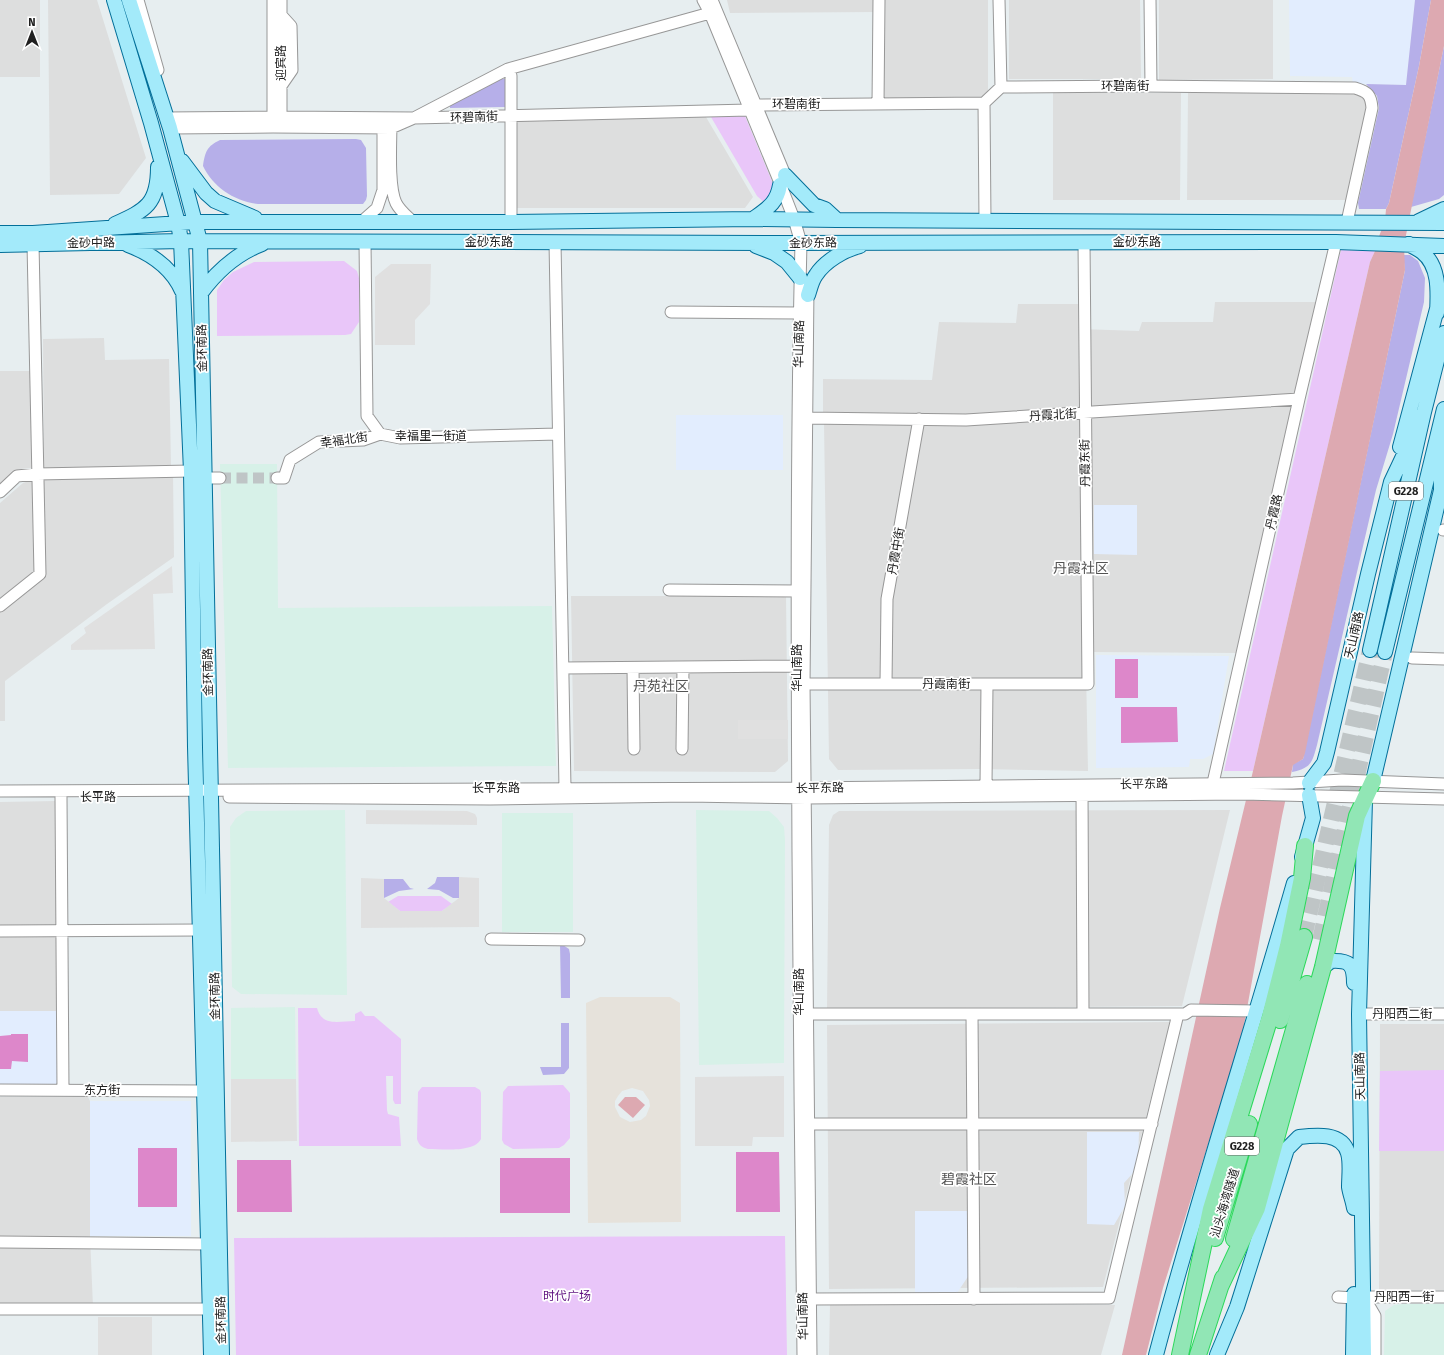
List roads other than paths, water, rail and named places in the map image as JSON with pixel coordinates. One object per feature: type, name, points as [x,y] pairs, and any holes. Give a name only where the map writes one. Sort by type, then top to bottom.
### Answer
[{"type":"highway","points":[[1220,1288],[1257,1208],[1323,967],[1356,816],[1373,781]]},
{"type":"highway","points":[[1180,1355],[1211,1209],[1270,1017],[1284,960],[1302,878],[1305,846]]},
{"type":"highway","name":"汕头海湾隧道","points":[[1180,1355],[1304,937]]},
{"type":"highway","name":"汕头海湾隧道","points":[[1198,1355],[1220,1288],[1320,940]]},
{"type":"main road","name":"金环南路","points":[[114,0],[178,222],[181,241],[190,471],[196,793],[211,1355]]},
{"type":"main road","name":"金环南路","points":[[130,0],[167,120],[200,241],[222,1355]]},
{"type":"main road","points":[[175,151],[187,170],[206,193],[215,201],[262,222]]},
{"type":"main road","points":[[106,228],[136,215],[151,201],[156,192],[158,177],[158,152]]},
{"type":"main road","points":[[754,219],[773,204],[779,195],[783,180],[814,205],[825,209],[838,220]]},
{"type":"main road","points":[[1414,222],[1444,209]]},
{"type":"main road","name":"金砂东路","points":[[195,222],[511,222],[798,219],[1444,223]]},
{"type":"main road","name":"金砂中路","points":[[0,233],[195,222]]},
{"type":"main road","name":"金砂东路","points":[[181,241],[746,243],[1336,242],[1444,246]]},
{"type":"main road","name":"金砂中路","points":[[0,245],[181,241]]},
{"type":"main road","points":[[122,242],[153,256],[164,265],[178,282],[183,294]]},
{"type":"main road","points":[[201,293],[212,278],[225,266],[250,248],[268,242]]},
{"type":"main road","points":[[746,243],[774,253],[787,262],[800,278]]},
{"type":"main road","points":[[808,295],[815,275],[825,265],[839,255],[855,247],[873,243]]},
{"type":"main road","points":[[1408,244],[1423,252],[1436,275],[1438,290],[1437,358]]},
{"type":"main road","name":"天山南路","points":[[1309,789],[1324,763],[1327,752],[1368,574],[1438,305]]},
{"type":"main road","name":"天山南路","points":[[1370,650],[1424,412],[1444,333]]},
{"type":"main road","name":"G228","points":[[1385,652],[1444,409]]},
{"type":"main road","name":"天山南路","points":[[1391,482],[1424,412]]},
{"type":"main road","points":[[1373,781],[1443,484],[1440,427]]},
{"type":"main road","points":[[1156,1355],[1179,1267],[1254,1011],[1313,818],[1309,789]]},
{"type":"main road","name":"天山南路","points":[[1352,1355],[1359,1298],[1359,1014],[1365,798]]},
{"type":"main road","name":"天山南路","points":[[1323,967],[1330,961],[1346,962],[1351,966],[1354,976],[1354,1208],[1364,1355]]},
{"type":"main road","points":[[1217,1355],[1237,1307],[1287,1149],[1299,1137],[1333,1137],[1345,1145],[1348,1153],[1350,1189],[1354,1208]]},
{"type":"street","points":[[138,0],[168,102],[167,120]]},
{"type":"street","points":[[264,0],[277,6]]},
{"type":"street","name":"华山南路","points":[[703,0],[752,107],[783,180],[798,219],[805,243],[808,295],[802,793],[801,1217],[804,1355]]},
{"type":"street","name":"华山南路","points":[[712,0],[752,107]]},
{"type":"street","points":[[878,0],[878,104]]},
{"type":"street","points":[[985,221],[984,104],[1001,87],[999,0]]},
{"type":"street","points":[[1150,0],[1151,86]]},
{"type":"street","name":"迎宾路","points":[[277,6],[281,86],[277,122]]},
{"type":"street","name":"迎宾路","points":[[277,6],[277,122]]},
{"type":"street","points":[[414,118],[508,69],[710,13]]},
{"type":"street","points":[[508,69],[511,76],[511,222]]},
{"type":"street","name":"环碧南街","points":[[1001,87],[1151,86],[1355,88],[1365,91],[1371,99],[1372,108],[1347,222]]},
{"type":"street","name":"环碧南街","points":[[167,120],[387,123],[414,118],[752,107],[878,104],[984,104]]},
{"type":"street","points":[[387,123],[392,189],[400,210],[413,222]]},
{"type":"street","points":[[360,222],[377,208],[384,190],[387,123]]},
{"type":"street","name":"幸福里一街道","points":[[365,242],[367,416],[380,434],[400,438],[558,434]]},
{"type":"street","points":[[555,242],[565,788]]},
{"type":"street","name":"丹霞东街","points":[[1084,242],[1088,684]]},
{"type":"street","name":"丹霞路","points":[[1213,783],[1299,399],[1336,242]]},
{"type":"street","name":"华山南路","points":[[805,243],[800,278],[799,313],[797,666],[808,1014],[811,1355]]},
{"type":"street","points":[[0,606],[40,574],[33,244]]},
{"type":"street","points":[[671,312],[799,313]]},
{"type":"street","name":"丹霞北街","points":[[806,418],[966,420],[1299,399]]},
{"type":"street","name":"丹霞中街","points":[[886,684],[887,599],[919,419]]},
{"type":"street","name":"幸福北街","points":[[277,478],[284,478],[290,460],[319,442],[363,440],[380,434]]},
{"type":"street","points":[[0,492],[17,476],[37,474],[190,471]]},
{"type":"street","points":[[204,478],[220,478]]},
{"type":"street","points":[[669,590],[797,591]]},
{"type":"street","points":[[1412,658],[1444,658]]},
{"type":"street","points":[[563,668],[797,666]]},
{"type":"street","points":[[682,749],[683,667]]},
{"type":"street","points":[[633,668],[634,749]]},
{"type":"street","name":"丹霞南街","points":[[804,684],[1088,684]]},
{"type":"street","points":[[986,786],[987,684]]},
{"type":"street","name":"长平东路","points":[[196,793],[565,788],[802,793],[1082,791],[1291,795],[1309,789],[1323,780],[1444,784]]},
{"type":"street","name":"长平东路","points":[[211,793],[490,799],[802,793],[986,786],[1082,791],[1213,783],[1293,783],[1309,789],[1365,798],[1444,799]]},
{"type":"street","name":"长平路","points":[[0,791],[196,793]]},
{"type":"street","points":[[1082,791],[1083,1014]]},
{"type":"street","name":"长平路","points":[[0,798],[196,793]]},
{"type":"street","points":[[61,797],[63,1090]]},
{"type":"street","points":[[0,931],[200,930]]},
{"type":"street","points":[[491,939],[579,940]]},
{"type":"street","points":[[808,1014],[1185,1014],[1191,1010],[1254,1011]]},
{"type":"street","points":[[972,1014],[974,1299]]},
{"type":"street","points":[[810,1299],[1109,1298],[1178,1014]]},
{"type":"street","name":"丹阳西二街","points":[[1359,1014],[1444,1014]]},
{"type":"street","name":"东方街","points":[[0,1090],[204,1090]]},
{"type":"street","points":[[808,1124],[1152,1124]]},
{"type":"street","points":[[0,1242],[208,1244]]},
{"type":"street","name":"丹阳西一街","points":[[1338,1297],[1444,1297]]},
{"type":"street","points":[[1359,1298],[1375,1316],[1375,1355]]},
{"type":"street","points":[[0,1309],[210,1309]]},
{"type":"tunnel","points":[[220,478],[277,478]]},
{"type":"tunnel","points":[[1304,937],[1370,650]]},
{"type":"tunnel","points":[[1320,940],[1385,652]]},
{"type":"district","name":"丹霞社区","points":[[1081,568]]},
{"type":"district","name":"丹苑社区","points":[[661,686]]},
{"type":"district","name":"碧霞社区","points":[[969,1179]]},
{"type":"park label","name":"时代广场","points":[[567,1296]]}]
